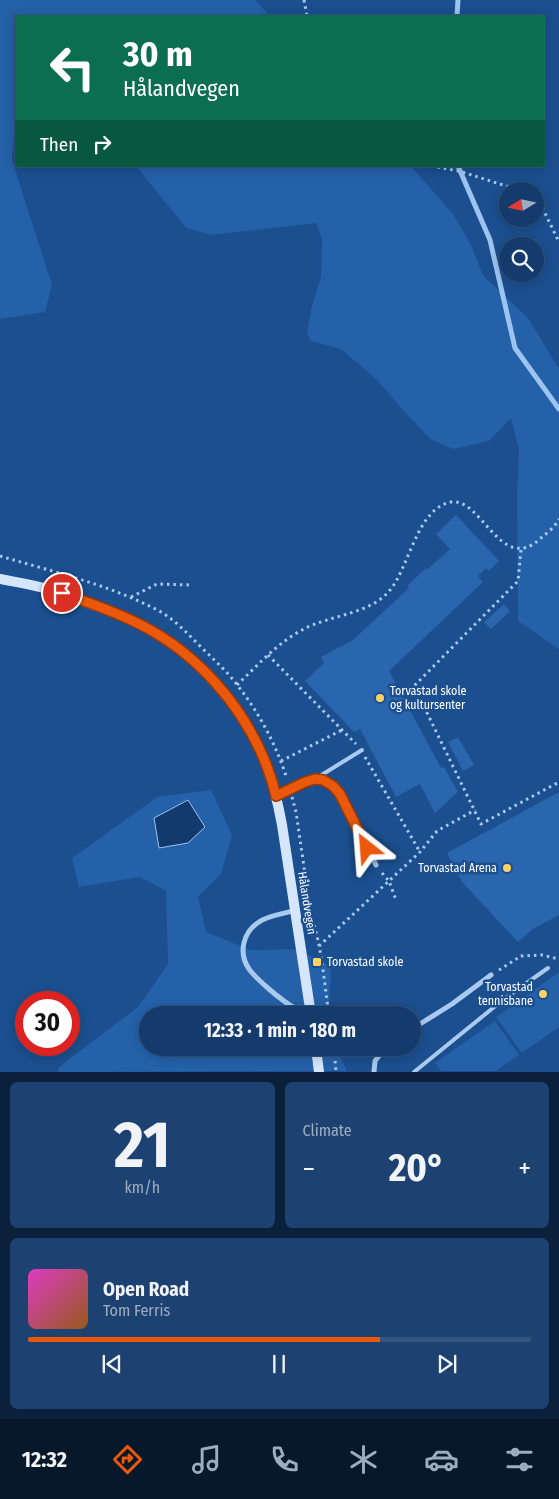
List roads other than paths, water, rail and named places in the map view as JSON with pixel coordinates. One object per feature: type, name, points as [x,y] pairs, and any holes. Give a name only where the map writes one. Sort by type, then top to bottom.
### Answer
[{"type":"main road","name":"Hålandvegen","points":[[0,579],[49,589],[108,610],[146,627],[177,647],[212,679],[241,716],[264,759],[276,796],[296,910],[310,1006]]},
{"type":"main road","points":[[317,1056],[319,1072]]},
{"type":"street","points":[[276,796],[315,779],[323,780],[333,786],[340,794],[376,865]]},
{"type":"street","points":[[292,1006],[253,974],[246,963],[243,952],[245,936],[257,923],[269,917],[296,910]]},
{"type":"street","points":[[421,1023],[452,1004],[491,975]]},
{"type":"street","points":[[374,1072],[375,1061],[378,1056]]},
{"type":"lane","points":[[315,779],[362,750]]},
{"type":"lane","points":[[414,1072],[504,999],[548,968]]},
{"type":"waterway","points":[[457,15],[458,0]]},
{"type":"waterway","points":[[458,167],[490,240],[515,348],[559,409]]},
{"type":"place","name":"Torvastad skole og kultursenter","points":[[380,698]]},
{"type":"place","name":"Torvastad Arena","points":[[507,868]]},
{"type":"place","name":"Torvastad skole","points":[[317,962]]},
{"type":"place","name":"Torvastad tennisbane","points":[[543,994]]}]
